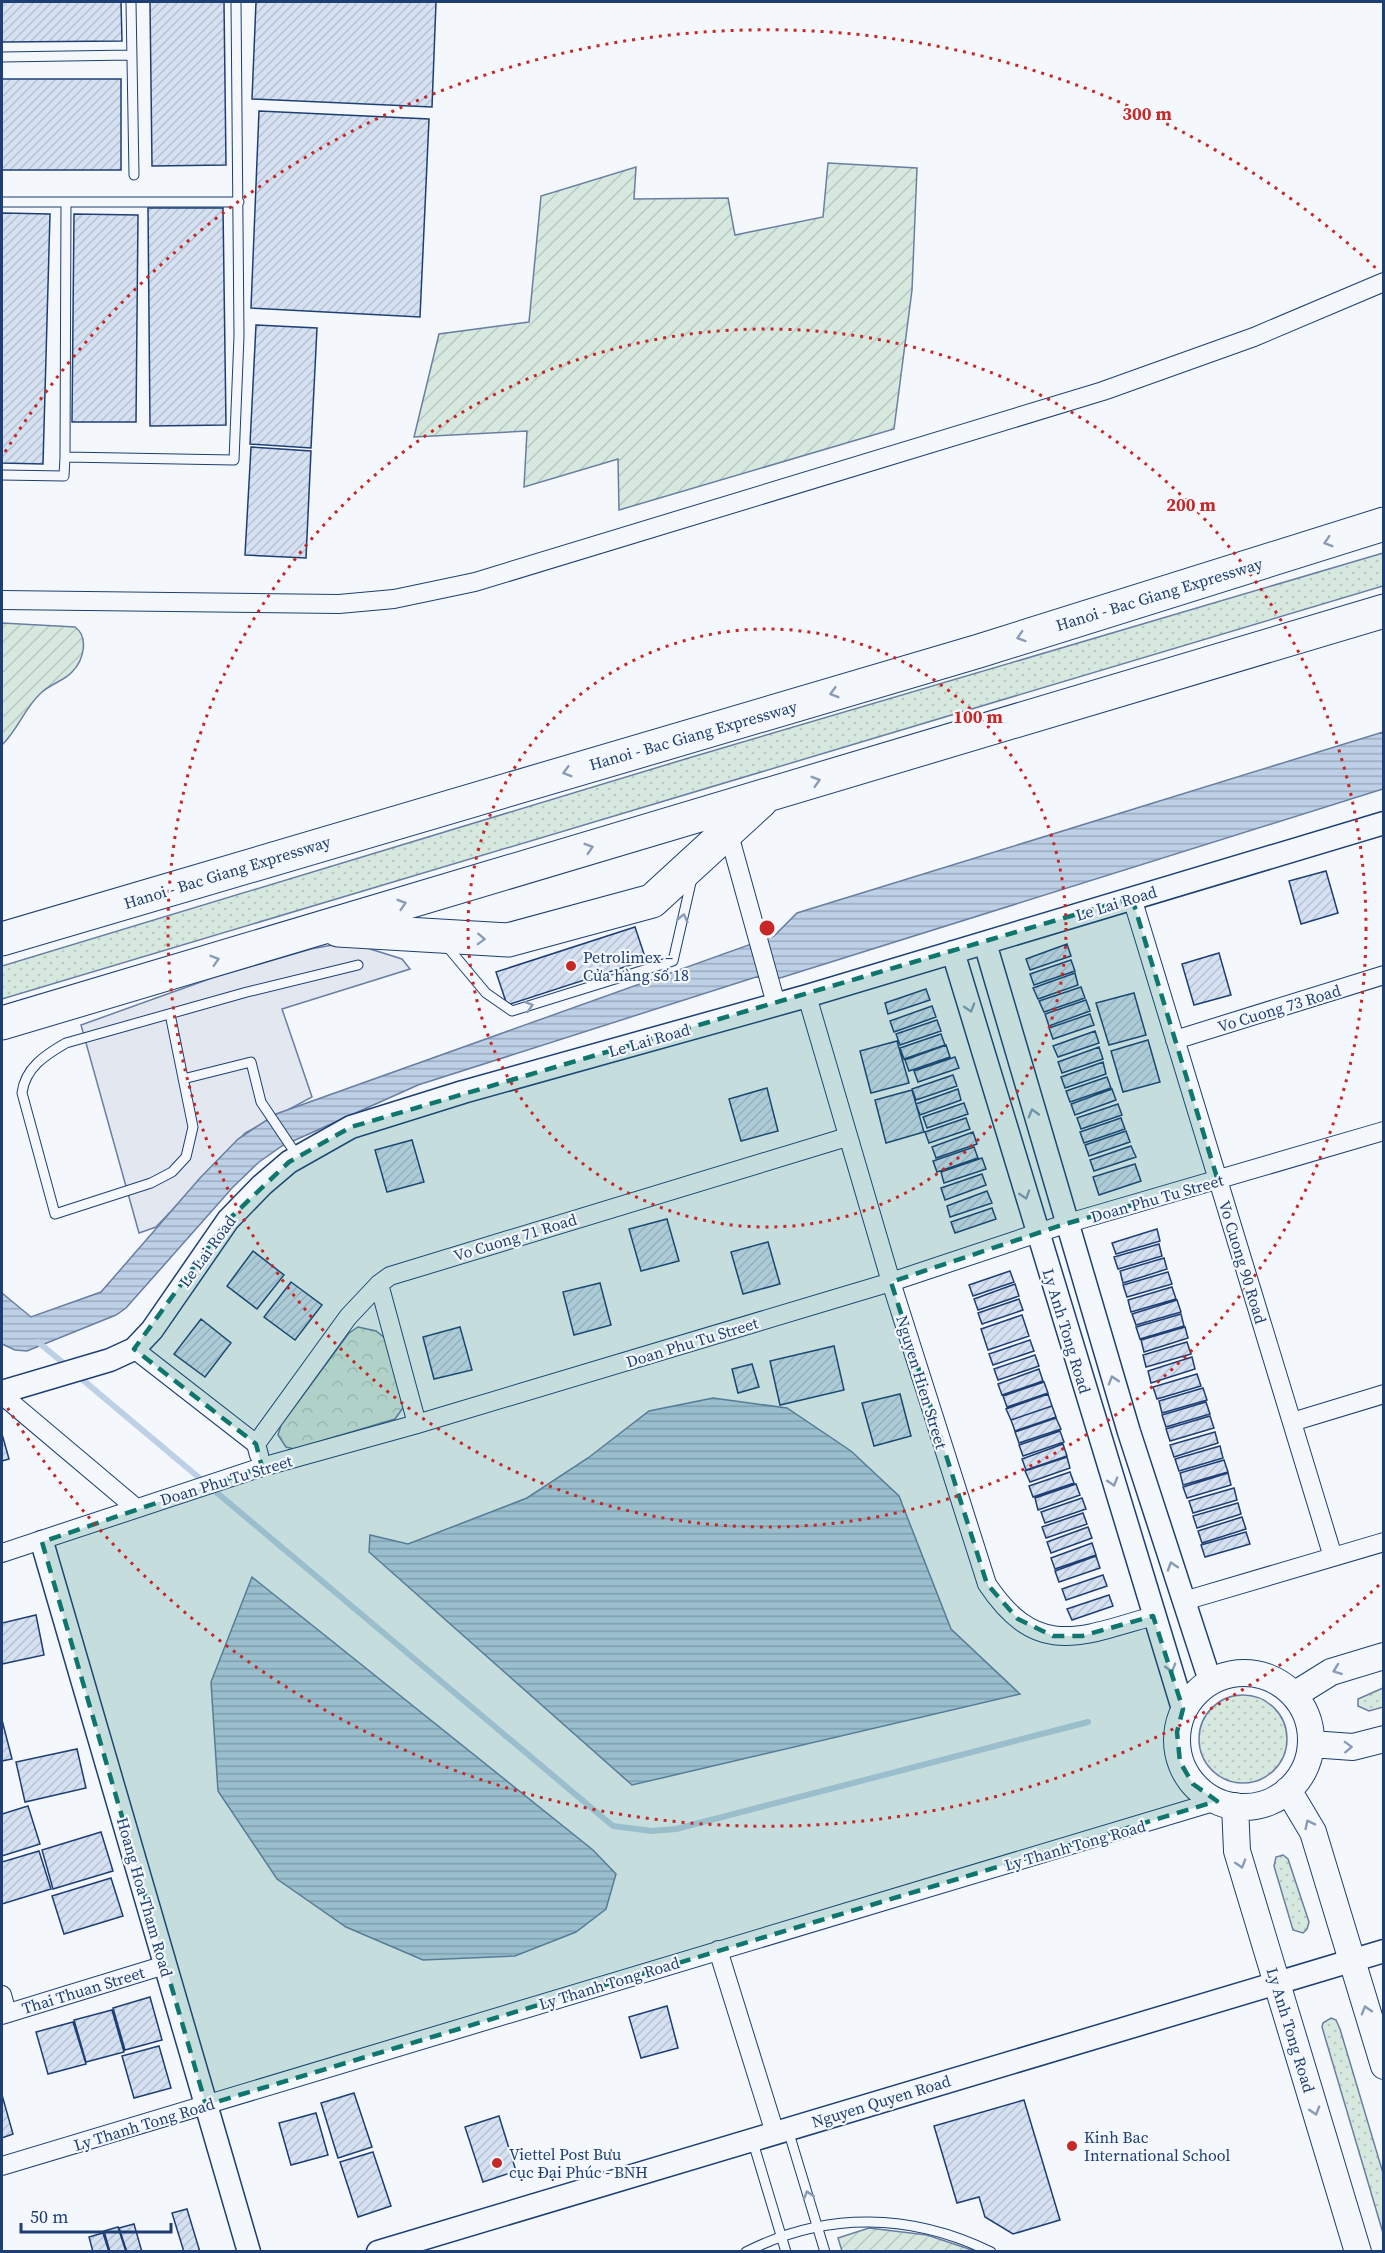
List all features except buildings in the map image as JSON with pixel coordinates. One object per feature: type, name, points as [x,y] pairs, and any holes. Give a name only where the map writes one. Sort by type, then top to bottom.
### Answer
[{"type":"highway","name":"Hanoi - Bac Giang Expressway","points":[[2,939],[979,651],[1381,525]]},
{"type":"highway","points":[[2,1023],[1383,611]]},
{"type":"highway","points":[[318,928],[440,938],[508,940],[652,901],[768,795]]},
{"type":"highway","points":[[2,921],[275,839],[370,830]]},
{"type":"highway","points":[[2,1041],[64,1022],[159,976]]},
{"type":"main road","points":[[1294,1695],[1331,1672],[1383,1656]]},
{"type":"main road","points":[[1233,1673],[1256,1673],[1277,1681],[1294,1695],[1306,1715],[1311,1744],[1306,1766],[1288,1790],[1262,1804],[1226,1804],[1192,1784],[1180,1762],[1176,1732],[1183,1709],[1194,1694],[1210,1681],[1233,1673]]},
{"type":"main road","points":[[1311,1744],[1353,1747],[1383,1739]]},
{"type":"main road","points":[[1288,1790],[1313,1832],[1383,2066]]},
{"type":"main road","name":"Ly Anh Tong Road","points":[[1226,1804],[1237,1851],[1358,2252]]},
{"type":"street","points":[[2,600],[339,604],[394,599],[475,582],[1103,391],[1254,337],[1383,282]]},
{"type":"street","name":"Le Lai Road","points":[[2,1394],[110,1360],[134,1349],[152,1330],[228,1220],[262,1185],[296,1155],[351,1127],[463,1092],[807,996],[1383,823]]},
{"type":"street","points":[[728,831],[776,1004]]},
{"type":"street","name":"Vo Cuong 90 Road","points":[[1132,898],[1333,1557]]},
{"type":"street","name":"Ly Anh Tong Road","points":[[985,943],[1065,1224],[1128,1432],[1210,1681]]},
{"type":"street","name":"Ly Anh Tong Road","points":[[953,952],[1183,1709]]},
{"type":"street","name":"Vo Cuong 73 Road","points":[[1175,1040],[1383,975]]},
{"type":"street","name":"Nguyen Hien Street","points":[[807,996],[891,1282],[982,1572],[991,1590],[1030,1628],[1053,1636],[1082,1636],[1153,1616]]},
{"type":"street","name":"Doan Phu Tu Street","points":[[2,1553],[42,1542],[136,1508],[262,1467],[417,1424],[891,1282],[1065,1224],[1383,1131]]},
{"type":"street","name":"Vo Cuong 71 Road","points":[[256,1444],[348,1317],[379,1284],[405,1270],[848,1137]]},
{"type":"street","points":[[379,1284],[417,1424]]},
{"type":"street","points":[[134,1349],[256,1444],[262,1467]]},
{"type":"street","points":[[2,1394],[136,1508]]},
{"type":"street","points":[[1292,1422],[1383,1394]]},
{"type":"street","points":[[1100,1441],[1128,1432]]},
{"type":"street","name":"Hoang Hoa Tham Road","points":[[42,1542],[249,2252]]},
{"type":"street","points":[[1184,1601],[1383,1542]]},
{"type":"street","name":"Ly Thanh Tong Road","points":[[2,2166],[718,1950],[1226,1804]]},
{"type":"street","points":[[718,1950],[781,2131]]},
{"type":"street","name":"Nguyen Quyen Road","points":[[378,2252],[1383,1951]]},
{"type":"street","name":"Thai Thuan Street","points":[[4,2014],[165,1965]]},
{"type":"street","points":[[2,1995],[4,2014]]},
{"type":"lane","points":[[131,2],[134,175]]},
{"type":"lane","points":[[65,457],[234,460],[239,336],[236,2]]},
{"type":"lane","points":[[2,57],[132,56]]},
{"type":"lane","points":[[2,202],[239,202]]},
{"type":"lane","points":[[2,474],[64,476],[66,202]]},
{"type":"lane","points":[[440,938],[486,993],[512,1011],[673,961],[696,861]]},
{"type":"lane","points":[[170,1014],[193,1127],[186,1156],[172,1172],[151,1183],[55,1214],[22,1094],[24,1080],[46,1055],[66,1043],[170,1014],[358,964]]},
{"type":"lane","points":[[183,1078],[251,1062],[261,1102],[296,1155]]},
{"type":"lane","points":[[781,2131],[825,2252]]},
{"type":"lane","points":[[752,2139],[786,2252]]},
{"type":"lane","points":[[746,2252],[781,2236],[817,2226],[877,2221],[907,2224],[965,2239],[991,2252]]},
{"type":"highlighted area","points":[[1132,898],[1218,1181],[1065,1224],[891,1282],[987,1584],[1018,1619],[1053,1636],[1082,1636],[1153,1616],[1183,1709],[1177,1732],[1180,1762],[1193,1784],[1217,1801],[206,2105],[42,1542],[262,1467],[256,1444],[134,1349],[228,1220],[289,1162],[351,1127]]},
{"type":"green space","points":[[828,163],[917,168],[912,290],[894,429],[619,510],[618,459],[524,487],[527,431],[414,437],[439,334],[529,322],[541,196],[636,167],[634,199],[728,198],[735,235],[823,217]]},
{"type":"green space","points":[[1383,553],[1383,586],[2,999],[2,966],[692,757]]},
{"type":"green space","points":[[2,623],[75,627],[82,637],[83,649],[76,667],[69,675],[35,699],[13,733],[2,745]]},
{"type":"green space","points":[[358,1327],[376,1331],[386,1339],[405,1405],[395,1419],[294,1449],[286,1447],[278,1435],[281,1425],[349,1333]]},
{"type":"green space","points":[[1383,1688],[1383,1707],[1369,1711],[1358,1706],[1358,1699]]},
{"type":"green space","points":[[1243,1695],[1260,1698],[1274,1708],[1284,1722],[1287,1739],[1284,1756],[1274,1770],[1260,1780],[1243,1783],[1226,1780],[1212,1770],[1202,1756],[1199,1739],[1202,1722],[1212,1708],[1226,1698]]},
{"type":"green space","points":[[1283,1855],[1288,1859],[1309,1922],[1303,1933],[1293,1930],[1274,1866],[1276,1857]]},
{"type":"green space","points":[[1331,2018],[1336,2020],[1340,2029],[1383,2173],[1383,2233],[1322,2027],[1323,2023]]},
{"type":"green space","points":[[869,2228],[927,2235],[975,2251],[842,2251],[838,2238]]},
{"type":"shaded area","points":[[348,942],[402,959],[410,969],[282,1009],[312,1097],[245,1133],[156,1227],[139,1233],[81,1025],[212,978],[311,949]]},
{"type":"water","points":[[1383,732],[1383,789],[780,978],[756,977],[418,1085],[282,1146],[259,1162],[233,1187],[126,1308],[116,1315],[27,1351],[15,1350],[2,1344],[2,1293],[31,1317],[101,1292],[200,1178],[238,1139],[276,1114],[774,936],[797,913]]},
{"type":"water","points":[[713,1398],[787,1408],[851,1451],[899,1496],[951,1629],[1020,1694],[632,1785],[369,1552],[370,1535],[408,1544],[527,1498],[588,1458],[649,1411]]},
{"type":"water","points":[[252,1577],[593,1850],[616,1874],[606,1909],[576,1932],[515,1956],[423,1960],[346,1927],[277,1879],[218,1791],[211,1682]]},
{"type":"waterway","points":[[38,1342],[67,1366]]},
{"type":"waterway","points":[[77,1375],[613,1826],[652,1831],[676,1829],[1088,1722]]},
{"type":"place","name":"Petrolimex – Cửa hàng số 18","points":[[571,966]]},
{"type":"place","name":"Kinh Bac International School","points":[[1072,2146]]},
{"type":"place","name":"Viettel Post Bưu cục Đại Phúc - BNH","points":[[497,2163]]}]
